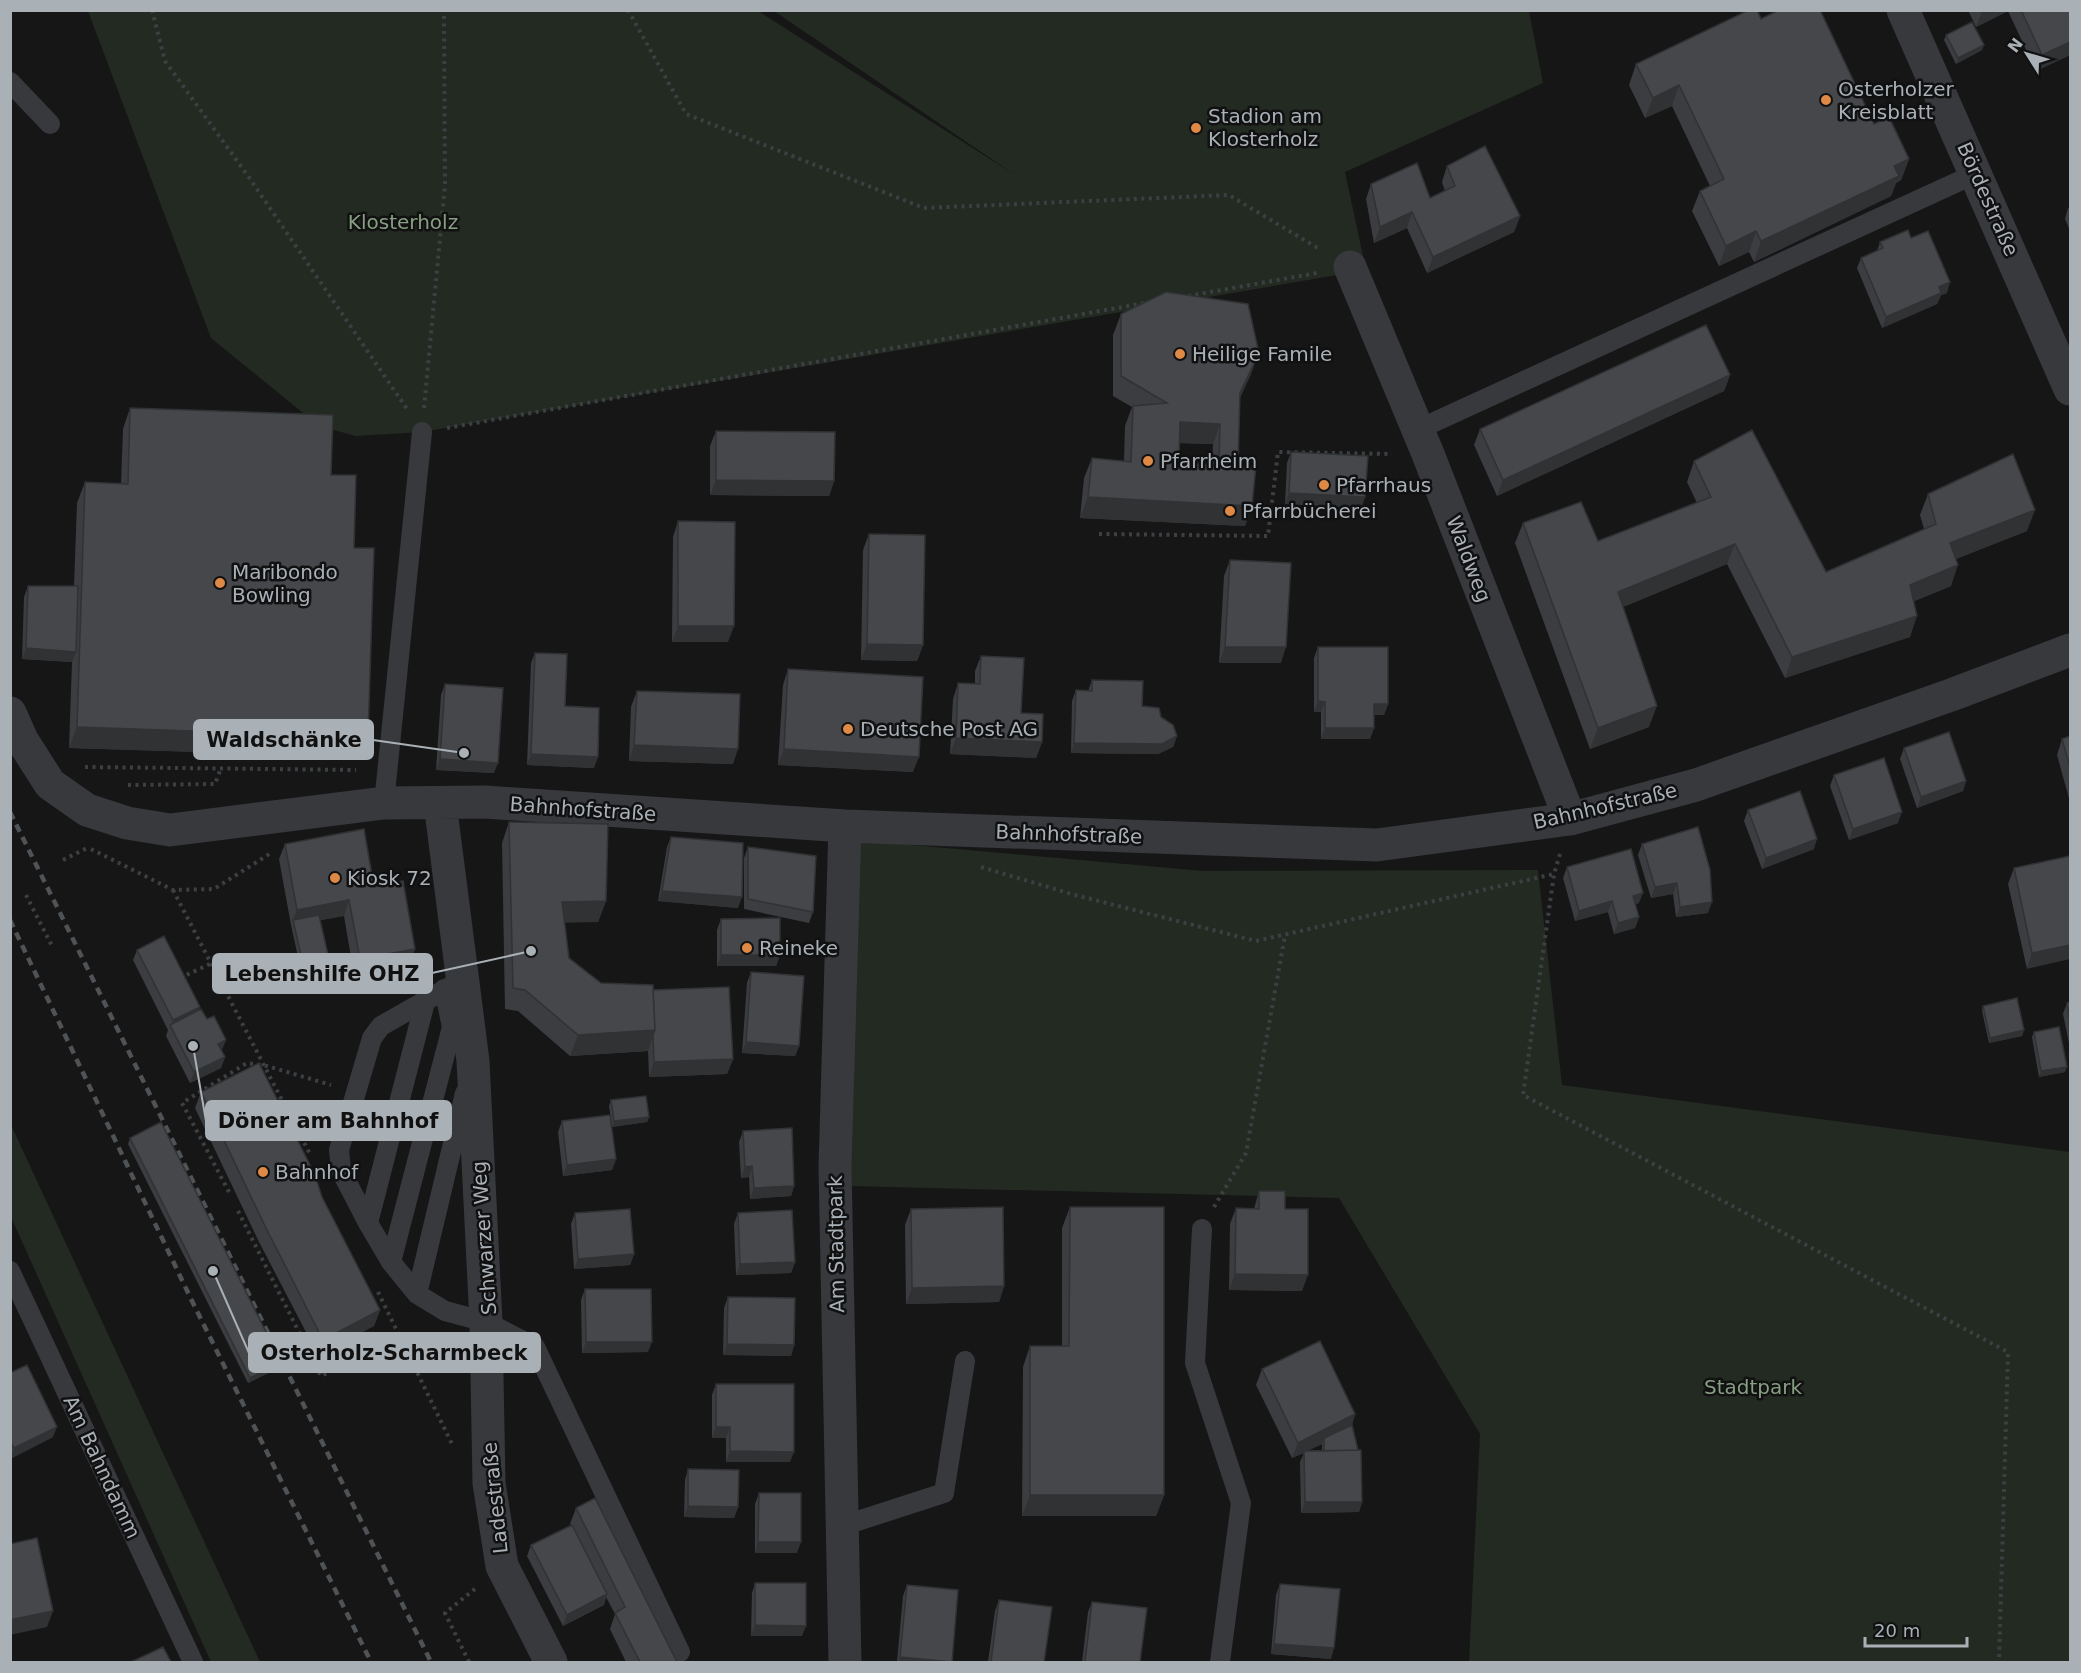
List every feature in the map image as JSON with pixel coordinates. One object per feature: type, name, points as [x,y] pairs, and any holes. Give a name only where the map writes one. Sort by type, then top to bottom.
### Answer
[{"type":"street","name":"Bördestraße","points":[[1903,10],[1977,173],[2070,389]]},
{"type":"street","name":"Waldweg","points":[[1350,267],[1423,442],[1570,819]]},
{"type":"street","name":"Bahnhofstraße","points":[[44,775],[87,810],[127,823],[170,830],[384,802],[485,802],[845,826],[1377,845],[1570,819],[1696,785],[1951,695],[2070,650]]},
{"type":"street","points":[[10,713],[44,775]]},
{"type":"street","name":"Schwarzer Weg","points":[[440,803],[453,984],[473,1061],[486,1322]]},
{"type":"street","name":"Am Stadtpark","points":[[845,826],[835,1167],[845,1662]]},
{"type":"street","name":"Ladestraße","points":[[486,1322],[489,1483],[502,1566],[551,1662]]},
{"type":"lane","points":[[10,82],[50,123]]},
{"type":"lane","points":[[1423,442],[1977,173]]},
{"type":"lane","points":[[384,802],[385,770],[422,432]]},
{"type":"lane","points":[[453,984],[381,1026],[372,1038],[339,1150],[341,1171],[391,1262],[417,1294],[445,1311],[486,1322]]},
{"type":"lane","points":[[391,1262],[452,1027],[453,984]]},
{"type":"lane","points":[[368,1223],[425,1002]]},
{"type":"lane","points":[[417,1294],[473,1061]]},
{"type":"lane","points":[[1202,1229],[1195,1363],[1241,1503],[1220,1662]]},
{"type":"lane","name":"Am Bahndamm","points":[[10,1271],[193,1662]]},
{"type":"lane","name":"Schwarzer Weg","points":[[486,1322],[535,1347],[680,1652]]},
{"type":"lane","points":[[843,1526],[944,1493],[965,1361]]},
{"type":"path","points":[[152,10],[165,61],[248,176],[422,432]]},
{"type":"path","points":[[422,432],[445,184],[444,10]]},
{"type":"path","points":[[628,10],[686,114],[924,208],[1229,195],[1350,267]]},
{"type":"path","points":[[1186,296],[1350,267]]},
{"type":"path","points":[[422,432],[1150,303]]},
{"type":"path","points":[[1099,534],[1268,536],[1278,452],[1423,442]]},
{"type":"path","points":[[44,775],[221,768],[385,770]]},
{"type":"path","points":[[124,785],[215,784],[221,768]]},
{"type":"path","points":[[1570,819],[1554,874],[1522,1095],[2008,1352],[1999,1662]]},
{"type":"path","points":[[63,860],[88,848],[173,890],[267,1066],[314,1162]]},
{"type":"path","points":[[976,865],[1075,895],[1256,941],[1554,874]]},
{"type":"path","points":[[26,895],[52,946]]},
{"type":"path","points":[[1202,1229],[1246,1153],[1285,935]]},
{"type":"path","points":[[177,980],[212,963]]},
{"type":"path","points":[[229,1192],[182,1103],[247,1063],[267,1066],[356,1093]]},
{"type":"path","points":[[210,1158],[219,1154]]},
{"type":"path","points":[[238,1211],[321,1376],[400,1337]]},
{"type":"path","points":[[375,1286],[455,1449]]},
{"type":"path","points":[[469,1662],[445,1613],[502,1566]]},
{"type":"green space","name":"Klosterholz","points":[[88,11],[758,11],[1015,175],[774,11],[1529,11],[1543,83],[1345,172],[1366,270],[422,432],[356,436],[319,426],[211,338]]},
{"type":"green space","name":"Stadtpark","points":[[857,840],[1203,871],[1538,870],[1562,1085],[2070,1152],[2070,1662],[1469,1662],[1480,1434],[1339,1198],[849,1186]]},
{"type":"green space","points":[[10,1125],[260,1662],[211,1662],[11,1217]]},
{"type":"building","points":[[1749,10],[1757,10],[1761,19],[1779,10],[1820,10],[1874,124],[1889,117],[1909,159],[1894,166],[1899,176],[1761,241],[1756,231],[1726,246],[1700,191],[1724,179],[1679,85],[1653,98],[1636,64]]},
{"type":"building","points":[[2021,10],[2070,10],[2070,42],[2042,55]]},
{"type":"building","points":[[1972,22],[1984,45],[1958,58],[1946,35]]},
{"type":"building","points":[[1485,146],[1520,216],[1433,257],[1412,212],[1380,227],[1371,184],[1417,163],[1430,198],[1455,186],[1447,166]]},
{"type":"building","points":[[1908,230],[1911,238],[1928,231],[1950,282],[1939,287],[1941,293],[1886,317],[1861,258],[1883,248],[1880,242]]},
{"type":"building","points":[[1166,292],[1248,304],[1259,353],[1240,393],[1238,467],[1256,466],[1252,506],[1088,497],[1092,458],[1131,462],[1133,406],[1167,403],[1121,376],[1121,314]],"holes":[[[1180,422],[1220,424],[1219,466],[1179,461]]]},
{"type":"building","points":[[1706,325],[1730,375],[1503,480],[1480,429]]},
{"type":"building","name":"Maribondo Bowling","points":[[130,408],[333,415],[331,475],[356,475],[354,548],[374,548],[368,737],[77,727],[85,482],[128,484]]},
{"type":"building","points":[[1752,430],[1826,572],[1936,524],[1928,494],[2013,454],[2035,510],[1950,543],[1958,565],[1910,585],[1917,616],[1792,657],[1735,544],[1618,592],[1657,706],[1598,728],[1523,523],[1581,502],[1598,541],[1711,497],[1694,461]]},
{"type":"building","points":[[716,431],[835,432],[834,481],[716,480]]},
{"type":"building","name":"Pfarrhaus","points":[[1291,452],[1368,456],[1365,497],[1289,493]]},
{"type":"building","points":[[678,521],[735,522],[734,626],[678,626]]},
{"type":"building","points":[[869,534],[925,535],[923,645],[867,644]]},
{"type":"building","points":[[1230,560],[1291,563],[1286,647],[1225,647]]},
{"type":"building","points":[[28,586],[78,586],[76,652],[26,648]]},
{"type":"building","points":[[1318,647],[1388,647],[1388,704],[1374,704],[1374,728],[1325,728],[1325,702],[1318,701]]},
{"type":"building","points":[[535,653],[567,654],[565,706],[599,708],[598,757],[531,754]]},
{"type":"building","points":[[981,656],[1024,658],[1021,713],[1043,714],[1042,742],[956,738],[958,683],[980,684]]},
{"type":"building","name":"Deutsche Post AG","points":[[788,669],[923,677],[919,757],[784,749]]},
{"type":"building","points":[[1092,680],[1143,681],[1142,706],[1159,708],[1161,717],[1173,725],[1177,736],[1162,744],[1074,743],[1076,690],[1092,691]]},
{"type":"building","points":[[445,684],[503,688],[498,763],[440,759]]},
{"type":"building","points":[[637,691],[740,694],[738,749],[634,745]]},
{"type":"building","points":[[1949,732],[1966,781],[1921,797],[1904,748]]},
{"type":"building","points":[[2070,736],[2070,767],[2062,739]]},
{"type":"building","points":[[1884,758],[1902,812],[1853,829],[1834,775]]},
{"type":"building","points":[[1800,791],[1817,839],[1766,858],[1748,810]]},
{"type":"building","points":[[509,822],[608,824],[606,901],[562,902],[569,958],[601,983],[653,985],[655,1030],[578,1035],[525,990],[513,988]]},
{"type":"building","points":[[1698,827],[1710,870],[1712,902],[1680,907],[1677,883],[1655,887],[1642,844]]},
{"type":"building","points":[[364,829],[374,887],[403,881],[415,949],[360,959],[349,900],[297,910],[285,844]]},
{"type":"building","points":[[671,837],[743,843],[742,897],[662,891]]},
{"type":"building","points":[[748,847],[816,856],[813,912],[748,899]]},
{"type":"building","points":[[1631,849],[1643,893],[1633,896],[1639,917],[1618,923],[1612,901],[1579,911],[1567,867]]},
{"type":"building","points":[[2070,856],[2070,945],[2032,953],[2014,868]]},
{"type":"building","points":[[319,915],[328,955],[302,960],[293,920]]},
{"type":"building","name":"Reineke","points":[[780,918],[780,955],[721,955],[721,919]]},
{"type":"building","points":[[164,936],[200,1007],[173,1020],[137,950]]},
{"type":"building","points":[[751,972],[804,976],[799,1046],[746,1042]]},
{"type":"building","points":[[729,987],[733,1059],[654,1062],[653,990]]},
{"type":"building","points":[[2017,998],[2024,1030],[1990,1038],[1983,1006]]},
{"type":"building","points":[[2070,1002],[2070,1020],[2067,1003]]},
{"type":"building","points":[[201,1009],[207,1019],[214,1016],[226,1040],[218,1044],[225,1057],[194,1072],[170,1025]]},
{"type":"building","points":[[2059,1027],[2067,1067],[2041,1071],[2034,1032]]},
{"type":"building","points":[[259,1063],[315,1175],[322,1197],[380,1310],[323,1340],[201,1092]]},
{"type":"building","points":[[646,1096],[649,1117],[614,1121],[611,1100]]},
{"type":"building","points":[[610,1115],[616,1159],[567,1165],[562,1121]]},
{"type":"building","points":[[161,1122],[281,1362],[250,1378],[130,1138]]},
{"type":"building","points":[[792,1128],[794,1186],[754,1188],[752,1166],[745,1167],[743,1131]]},
{"type":"building","points":[[1259,1191],[1285,1191],[1285,1209],[1308,1209],[1308,1275],[1235,1274],[1236,1208],[1259,1209]]},
{"type":"building","points":[[1003,1207],[1004,1286],[912,1288],[911,1209]]},
{"type":"building","points":[[1070,1207],[1164,1207],[1164,1495],[1030,1495],[1030,1346],[1069,1346]]},
{"type":"building","points":[[630,1209],[634,1254],[578,1259],[575,1213]]},
{"type":"building","points":[[792,1210],[795,1262],[740,1264],[738,1213]]},
{"type":"building","points":[[585,1289],[651,1289],[652,1342],[586,1342]]},
{"type":"building","points":[[728,1297],[795,1298],[794,1345],[727,1344]]},
{"type":"building","points":[[1320,1341],[1355,1414],[1298,1443],[1262,1369]]},
{"type":"building","points":[[27,1365],[57,1427],[14,1448],[10,1441],[10,1373]]},
{"type":"building","points":[[716,1384],[794,1384],[794,1452],[730,1451],[730,1427],[716,1427]]},
{"type":"building","points":[[1352,1425],[1358,1450],[1324,1451],[1324,1438]]},
{"type":"building","points":[[1361,1450],[1362,1502],[1305,1502],[1304,1451]]},
{"type":"building","points":[[688,1469],[739,1470],[738,1507],[688,1506]]},
{"type":"building","points":[[759,1493],[801,1493],[801,1542],[758,1542]]},
{"type":"building","points":[[595,1498],[677,1662],[640,1662],[615,1613],[625,1607],[576,1508]]},
{"type":"building","points":[[572,1525],[607,1594],[567,1615],[531,1545]]},
{"type":"building","points":[[37,1538],[53,1611],[10,1620],[10,1544]]},
{"type":"building","points":[[755,1583],[806,1583],[806,1626],[755,1625]]},
{"type":"building","points":[[1280,1584],[1340,1589],[1334,1648],[1274,1644]]},
{"type":"building","points":[[907,1585],[958,1590],[952,1662],[900,1657]]},
{"type":"building","points":[[999,1600],[1052,1607],[1044,1662],[991,1662]]},
{"type":"building","points":[[1092,1602],[1147,1608],[1140,1662],[1085,1662]]},
{"type":"building","points":[[163,1647],[171,1662],[131,1662]]},
{"type":"railway","points":[[10,812],[431,1662]]},
{"type":"railway","points":[[10,920],[192,1301],[371,1662]]},
{"type":"place","name":"Osterholzer Kreisblatt","points":[[1826,100]]},
{"type":"place","name":"Stadion am Klosterholz","points":[[1196,128]]},
{"type":"place","name":"Heilige Famile","points":[[1180,354]]},
{"type":"place","name":"Pfarrheim","points":[[1148,461]]},
{"type":"place","name":"Pfarrhaus","points":[[1324,485]]},
{"type":"place","name":"Pfarrbücherei","points":[[1230,511]]},
{"type":"place","name":"Maribondo Bowling","points":[[220,583]]},
{"type":"place","name":"Deutsche Post AG","points":[[848,729]]},
{"type":"place","name":"Waldschänke","points":[[464,753]]},
{"type":"place","name":"Kiosk 72","points":[[335,878]]},
{"type":"place","name":"Reineke","points":[[747,948]]},
{"type":"place","name":"Lebenshilfe OHZ","points":[[531,951]]},
{"type":"place","name":"Döner am Bahnhof","points":[[193,1046]]},
{"type":"place","name":"Bahnhof","points":[[263,1172]]},
{"type":"place","name":"Osterholz-Scharmbeck","points":[[213,1271]]}]
